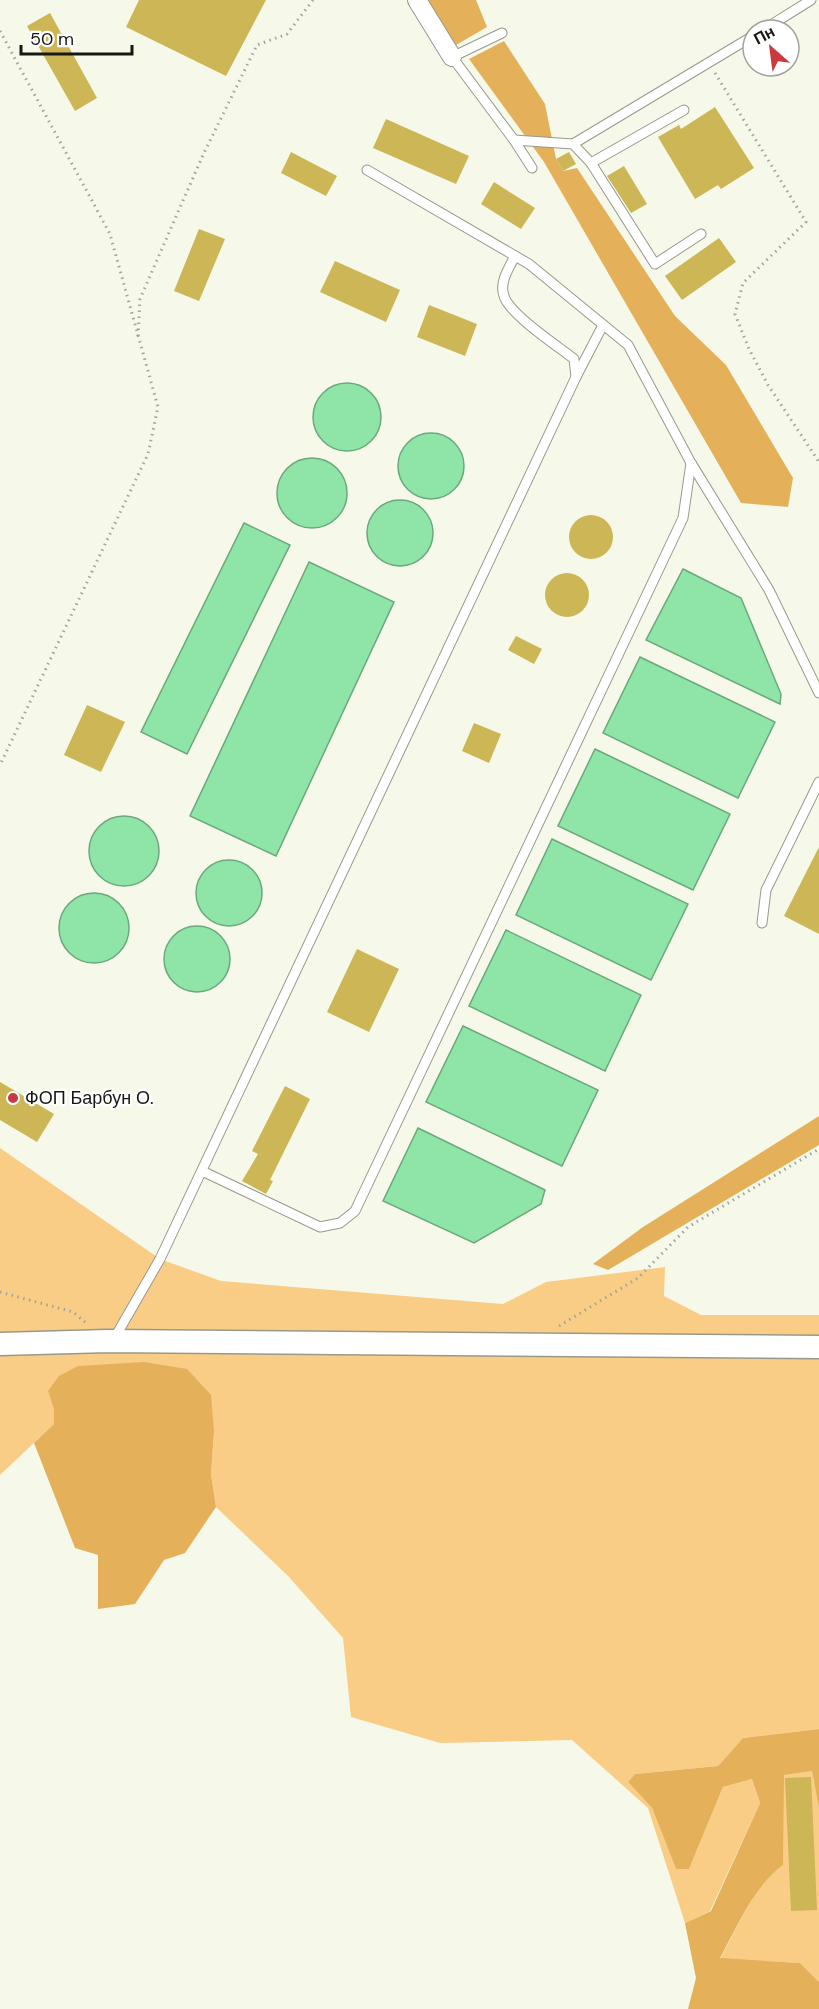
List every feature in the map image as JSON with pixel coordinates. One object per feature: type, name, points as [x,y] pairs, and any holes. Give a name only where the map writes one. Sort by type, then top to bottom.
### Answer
[{"type":"street","points":[[417,0],[452,57]]},
{"type":"street","points":[[0,1344],[111,1341],[819,1347]]},
{"type":"lane","points":[[782,18],[810,0]]},
{"type":"lane","points":[[502,33],[452,57],[532,168]]},
{"type":"lane","points":[[514,140],[573,144],[741,44]]},
{"type":"lane","points":[[591,164],[684,110]]},
{"type":"lane","points":[[573,144],[591,164],[655,264],[701,234]]},
{"type":"lane","points":[[367,170],[528,264],[628,345],[691,463],[769,590],[819,693]]},
{"type":"lane","points":[[515,256],[504,279],[503,295],[508,304],[532,327],[574,359],[576,377]]},
{"type":"lane","points":[[111,1341],[160,1258],[576,377],[603,325]]},
{"type":"lane","points":[[201,1170],[320,1227],[340,1223],[355,1211],[683,518],[691,463]]},
{"type":"lane","points":[[762,923],[766,890],[819,782]]},
{"type":"path","points":[[138,340],[140,299],[203,155],[257,45],[287,34],[313,0]]},
{"type":"path","points":[[0,31],[110,234],[158,407],[148,454],[0,765]]},
{"type":"path","points":[[720,57],[714,72],[806,222],[743,284],[735,314],[749,349],[768,385],[819,462]]},
{"type":"path","points":[[555,1328],[638,1278],[688,1227],[819,1149]]},
{"type":"path","points":[[0,1292],[73,1312],[111,1341]]},
{"type":"shaded area","points":[[421,0],[476,0],[487,27],[456,45],[435,21]]},
{"type":"shaded area","points":[[504,41],[545,104],[556,159],[563,171],[577,168],[675,316],[726,365],[793,478],[788,507],[741,503],[544,162],[469,59]]},
{"type":"shaded area","points":[[340,383],[354,383],[366,388],[376,398],[381,417],[376,436],[366,446],[354,451],[340,451],[328,446],[318,436],[313,424],[313,410],[318,398],[328,388]]},
{"type":"shaded area","points":[[431,433],[443,436],[454,443],[461,454],[464,466],[461,478],[454,489],[443,496],[431,499],[419,496],[408,489],[401,478],[398,466],[401,454],[408,443],[419,436]]},
{"type":"shaded area","points":[[312,458],[325,461],[337,468],[344,480],[347,493],[344,506],[337,518],[325,525],[312,528],[299,525],[287,518],[280,506],[277,493],[280,480],[287,468],[299,461]]},
{"type":"shaded area","points":[[400,500],[412,503],[423,510],[430,521],[433,533],[430,545],[423,556],[412,563],[400,566],[388,563],[377,556],[370,545],[367,533],[370,521],[377,510],[388,503]]},
{"type":"shaded area","points":[[244,523],[290,545],[187,754],[141,732]]},
{"type":"shaded area","points":[[309,562],[394,602],[276,856],[190,816]]},
{"type":"shaded area","points":[[683,569],[741,598],[781,694],[780,704],[646,640]]},
{"type":"shaded area","points":[[640,657],[775,722],[738,798],[603,733]]},
{"type":"shaded area","points":[[595,749],[730,814],[693,890],[558,826]]},
{"type":"shaded area","points":[[124,816],[137,819],[149,826],[156,838],[159,851],[156,864],[149,876],[137,883],[124,886],[111,883],[99,876],[92,864],[89,851],[92,838],[99,826],[111,819]]},
{"type":"shaded area","points":[[552,839],[688,904],[651,980],[516,915]]},
{"type":"shaded area","points":[[229,860],[241,863],[252,870],[259,881],[262,893],[259,905],[252,916],[241,923],[229,926],[217,923],[206,916],[199,905],[196,893],[199,881],[206,870],[217,863]]},
{"type":"shaded area","points":[[94,893],[107,896],[119,903],[126,915],[129,928],[126,941],[119,953],[107,960],[94,963],[81,960],[69,953],[62,941],[59,928],[62,915],[69,903],[81,896]]},
{"type":"shaded area","points":[[197,926],[209,929],[220,936],[227,947],[230,959],[227,971],[220,982],[209,989],[197,992],[185,989],[174,982],[167,971],[164,959],[167,947],[174,936],[185,929]]},
{"type":"shaded area","points":[[506,930],[641,995],[605,1071],[469,1006]]},
{"type":"shaded area","points":[[463,1026],[598,1090],[562,1166],[426,1102]]},
{"type":"shaded area","points":[[819,1116],[819,1145],[608,1270],[593,1264],[643,1227]]},
{"type":"shaded area","points":[[418,1128],[545,1190],[541,1204],[474,1243],[383,1201]]},
{"type":"shaded area","points":[[0,1148],[160,1259],[221,1281],[503,1304],[546,1282],[665,1267],[664,1296],[701,1315],[819,1315],[819,1729],[743,1738],[718,1766],[635,1774],[628,1782],[652,1808],[676,1869],[689,1869],[723,1787],[752,1779],[760,1803],[710,1911],[685,1923],[648,1808],[572,1740],[440,1743],[351,1717],[343,1638],[288,1576],[216,1507],[211,1474],[214,1432],[48,1391],[54,1410],[54,1424],[0,1475]]},
{"type":"shaded area","points":[[144,1362],[187,1369],[211,1395],[214,1432],[211,1474],[216,1507],[185,1553],[164,1560],[135,1604],[98,1609],[98,1555],[75,1548],[34,1443],[54,1424],[54,1410],[48,1391],[59,1376],[78,1366]]},
{"type":"shaded area","points":[[819,1729],[819,1809],[812,1771],[784,1775],[783,1865],[772,1874],[755,1896],[720,1958],[800,1963],[819,1982],[819,2009],[688,2009],[696,1978],[685,1923],[711,1911],[760,1803],[752,1779],[723,1787],[689,1869],[676,1869],[652,1808],[628,1782],[635,1774],[718,1766],[743,1738]]},
{"type":"shaded area","points":[[812,1771],[819,1809],[819,1982],[800,1963],[720,1959],[755,1896],[772,1874],[783,1865],[783,1775]]},
{"type":"building","points":[[139,0],[266,0],[226,76],[126,27]]},
{"type":"building","points":[[50,13],[97,98],[75,111],[27,26]]},
{"type":"building","points":[[715,107],[754,168],[721,189],[718,185],[695,199],[658,137],[679,125],[681,129]]},
{"type":"building","points":[[386,119],[469,156],[456,184],[373,148]]},
{"type":"building","points":[[291,152],[337,176],[326,196],[281,173]]},
{"type":"building","points":[[569,152],[576,164],[563,171],[556,159]]},
{"type":"building","points":[[624,166],[647,204],[631,213],[607,176]]},
{"type":"building","points":[[494,182],[535,208],[521,229],[481,204]]},
{"type":"building","points":[[199,229],[225,239],[199,301],[174,291]]},
{"type":"building","points":[[719,238],[736,262],[682,300],[665,276]]},
{"type":"building","points":[[335,261],[400,290],[386,322],[320,292]]},
{"type":"building","points":[[429,305],[477,324],[465,356],[417,337]]},
{"type":"building","points":[[591,515],[607,521],[613,537],[607,553],[591,559],[575,553],[569,537],[575,521]]},
{"type":"building","points":[[567,573],[583,579],[589,595],[583,611],[567,617],[551,611],[545,595],[551,579]]},
{"type":"building","points":[[516,636],[542,649],[534,664],[508,650]]},
{"type":"building","points":[[87,705],[125,722],[101,772],[64,755]]},
{"type":"building","points":[[474,723],[501,734],[489,763],[462,751]]},
{"type":"building","points":[[819,847],[819,934],[784,916]]},
{"type":"building","points":[[357,949],[399,969],[369,1032],[327,1012]]},
{"type":"building","name":"ФОП Барбун О.","points":[[0,1082],[54,1114],[37,1142],[0,1120]]},
{"type":"building","points":[[285,1086],[310,1099],[270,1180],[273,1181],[266,1194],[242,1181],[258,1154],[252,1151]]},
{"type":"building","points":[[811,1777],[817,1910],[791,1911],[785,1778]]},
{"type":"place","name":"ФОП Барбун О.","points":[[13,1098]]}]
